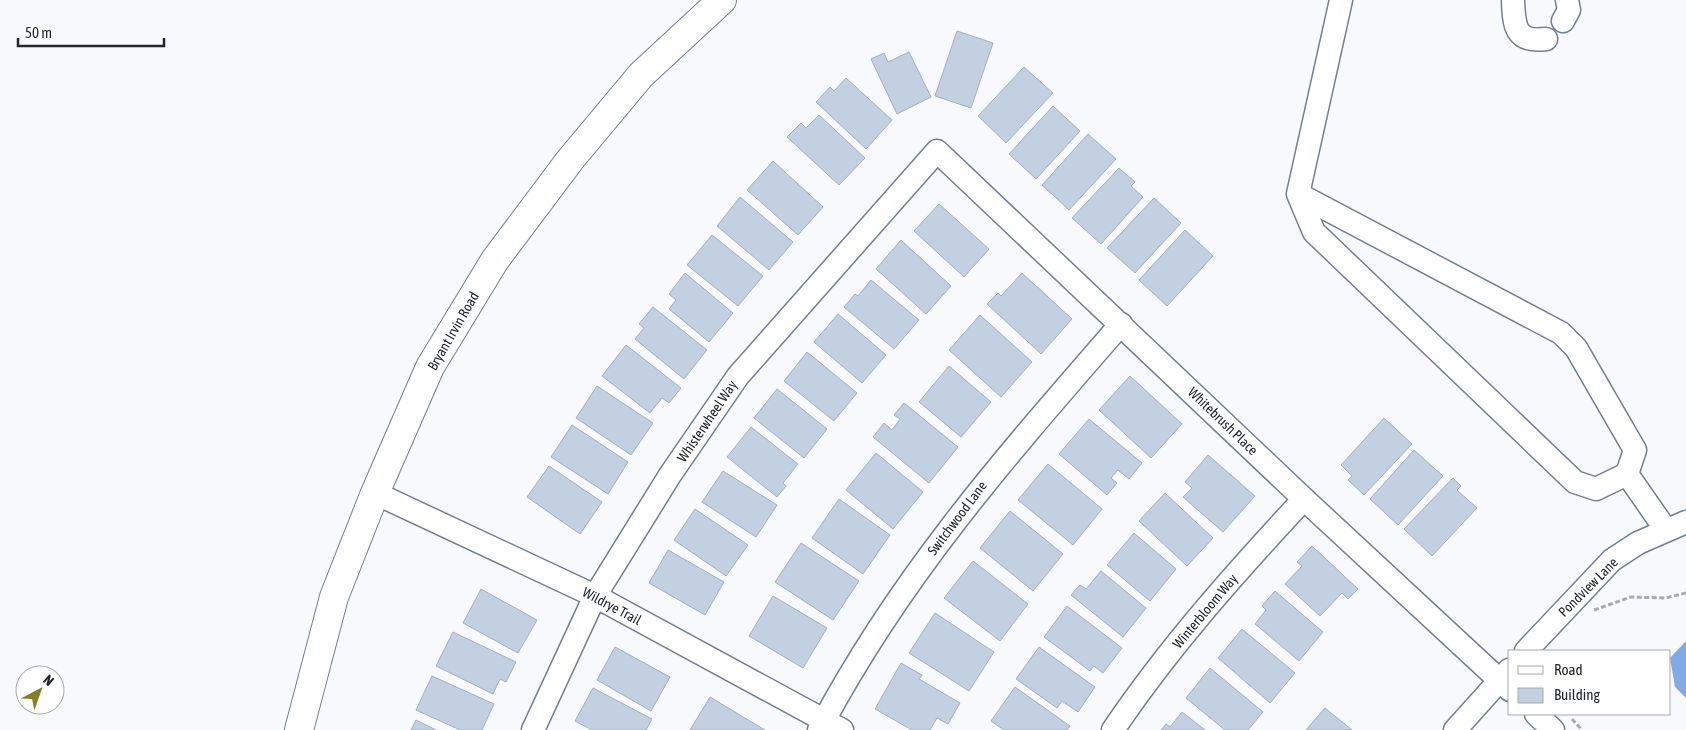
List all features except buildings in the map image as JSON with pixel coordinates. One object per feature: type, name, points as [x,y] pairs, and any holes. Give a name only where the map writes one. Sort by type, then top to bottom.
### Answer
[{"type":"street","name":"Bryant Irvin Road","points":[[299,730],[334,597],[375,493],[430,367],[496,260],[570,160],[641,75],[722,0]]},
{"type":"street","points":[[1298,194],[1561,332],[1576,348],[1635,450],[1626,474],[1596,489],[1576,482],[1314,232],[1298,194],[1341,0]]},
{"type":"street","points":[[1512,0],[1514,24],[1522,36],[1532,41],[1546,39]]},
{"type":"street","name":"Whitebrush Place","points":[[937,151],[1304,499],[1506,680]]},
{"type":"street","name":"Whisterwheel Way","points":[[533,730],[595,596],[670,475],[738,376],[937,151]]},
{"type":"street","name":"Switchwood Lane","points":[[829,727],[896,600],[987,478],[1121,324]]},
{"type":"street","points":[[1626,474],[1676,526]]},
{"type":"street","name":"Wildrye Trail","points":[[375,493],[595,596],[829,727]]},
{"type":"street","name":"Winterbloom Way","points":[[1113,730],[1169,654],[1225,586],[1304,499]]},
{"type":"street","name":"Pondview Lane","points":[[1527,650],[1612,560],[1638,543],[1676,526]]},
{"type":"street","points":[[1455,730],[1506,680]]},
{"type":"street","points":[[1537,715],[1553,730]]},
{"type":"path","points":[[1589,611],[1631,597],[1664,598],[1686,593]]},
{"type":"path","points":[[1567,715],[1582,730]]},
{"type":"water","points":[[1686,641],[1686,698],[1675,687],[1671,657]]}]
